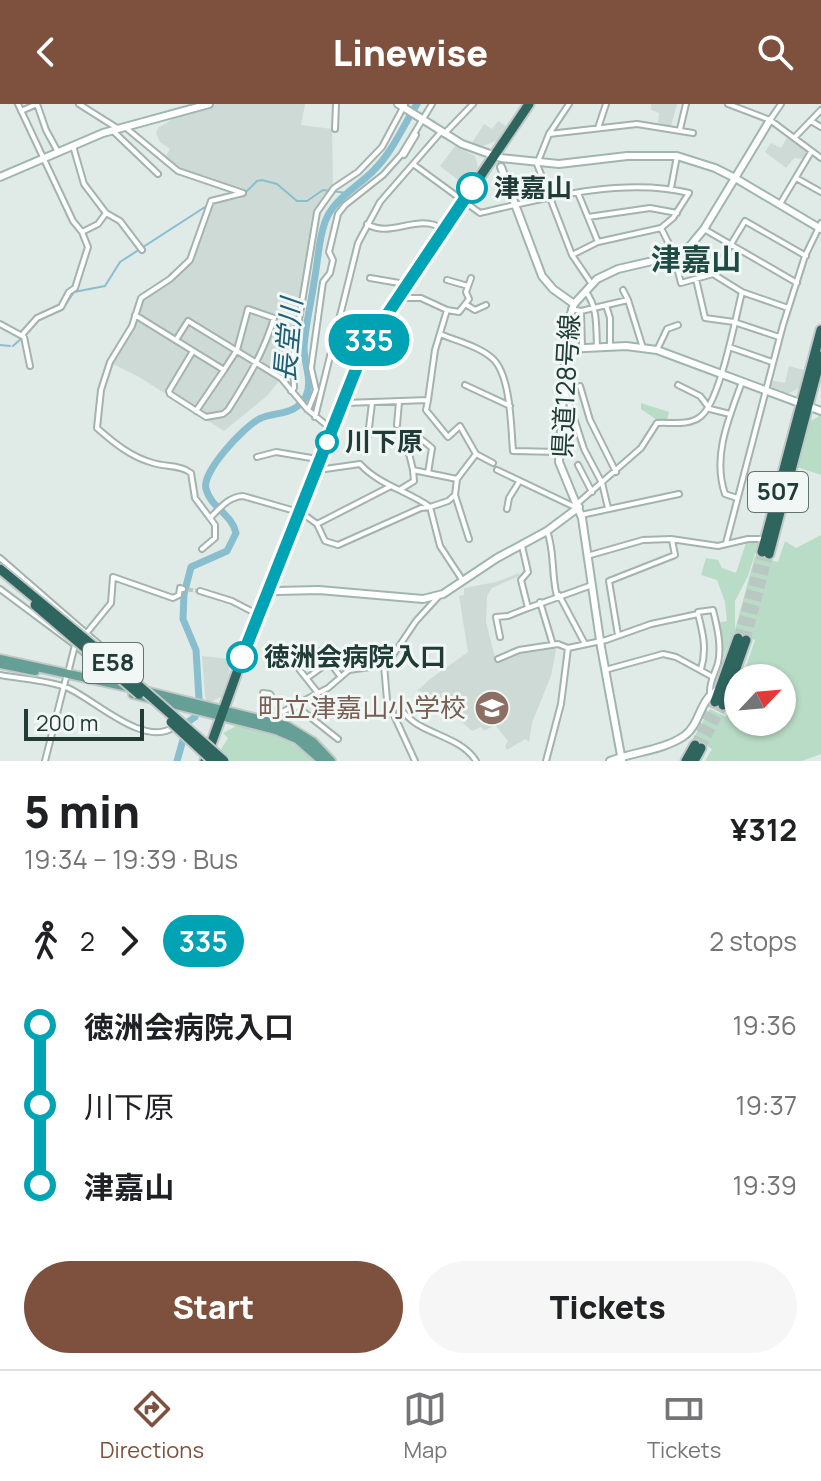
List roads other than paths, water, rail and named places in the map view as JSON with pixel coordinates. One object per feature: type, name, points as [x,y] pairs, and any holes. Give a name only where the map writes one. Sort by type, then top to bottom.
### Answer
[{"type":"highway","points":[[205,761],[258,614],[364,349],[529,104]]},
{"type":"highway","name":"507","points":[[821,330],[804,405],[765,553],[765,539],[804,405],[821,356]]},
{"type":"highway","name":"E58","points":[[0,569],[224,761]]},
{"type":"highway","name":"E58","points":[[0,577],[94,655],[213,761]]},
{"type":"highway","points":[[742,639],[716,700],[721,688],[742,639]]},
{"type":"highway","points":[[686,761],[698,747],[694,761]]},
{"type":"main road","points":[[0,662],[221,713],[287,734],[309,747],[322,761]]},
{"type":"main road","points":[[221,713],[268,720],[307,737],[331,761]]},
{"type":"street","points":[[18,104],[88,247],[75,288],[69,292],[61,307],[37,318],[23,336]]},
{"type":"street","points":[[21,111],[37,104],[58,152]]},
{"type":"street","points":[[79,104],[178,171],[243,193],[216,198],[209,204],[190,260],[170,279],[146,293],[137,305],[132,326],[110,362],[101,390],[97,428],[127,452],[151,463],[186,469],[191,473],[195,498],[215,525],[215,538],[202,549]]},
{"type":"street","points":[[0,177],[118,128],[209,104]]},
{"type":"street","points":[[335,129],[336,104]]},
{"type":"street","points":[[307,409],[316,390],[312,361],[323,282],[330,273],[333,260],[329,252],[334,225],[345,205],[369,188],[412,142],[432,104]]},
{"type":"street","points":[[315,417],[352,260],[367,224],[380,202],[413,164],[473,104]]},
{"type":"street","points":[[569,104],[549,134],[537,164],[572,255],[591,283]]},
{"type":"street","points":[[598,128],[606,104]]},
{"type":"street","points":[[680,130],[686,104]]},
{"type":"street","points":[[731,104],[770,120],[821,158]]},
{"type":"street","points":[[628,300],[581,311],[573,307],[591,283],[611,272],[674,256],[690,246],[704,229],[781,104]]},
{"type":"street","points":[[292,391],[295,341],[292,332],[298,326],[314,222],[320,206],[332,191],[358,172],[382,147],[403,106],[442,134],[493,156],[537,164],[627,156],[677,156],[715,168],[820,226],[806,256],[779,337],[726,543]]},
{"type":"street","points":[[795,137],[821,110]]},
{"type":"street","points":[[811,121],[821,127]]},
{"type":"street","points":[[549,134],[649,124],[693,133]]},
{"type":"street","points":[[118,128],[158,174]]},
{"type":"street","points":[[73,145],[84,184],[106,213],[120,221],[141,249]]},
{"type":"street","points":[[780,204],[811,152]]},
{"type":"street","points":[[671,188],[677,156]]},
{"type":"street","points":[[413,164],[480,213],[548,197],[639,187],[671,188],[689,193],[677,213],[661,228],[598,242],[572,255]]},
{"type":"street","name":"県道128号線","points":[[501,167],[542,276],[573,307],[565,349],[559,452],[561,467],[579,508],[622,759]]},
{"type":"street","points":[[796,178],[821,192]]},
{"type":"street","points":[[578,193],[598,242]]},
{"type":"street","points":[[588,217],[641,208],[677,213]]},
{"type":"street","points":[[82,232],[98,224],[106,213]]},
{"type":"street","points":[[661,228],[674,256],[681,283],[713,274],[745,221],[806,256]]},
{"type":"street","points":[[367,224],[382,230],[427,222],[443,229]]},
{"type":"street","points":[[704,229],[797,283]]},
{"type":"street","points":[[713,274],[742,292],[788,308]]},
{"type":"street","points":[[370,278],[405,284]]},
{"type":"street","points":[[397,297],[421,298],[459,312],[469,299],[466,292],[471,278]]},
{"type":"street","points":[[696,279],[705,318],[734,322],[779,337]]},
{"type":"street","points":[[447,280],[468,286]]},
{"type":"street","points":[[623,290],[643,348]]},
{"type":"street","points":[[584,291],[594,307],[597,347]]},
{"type":"street","points":[[268,720],[318,693],[349,670],[384,665],[438,597],[579,508],[592,492],[643,446],[657,423],[690,422],[702,416],[721,374],[742,292]]},
{"type":"street","points":[[465,304],[475,310],[486,305]]},
{"type":"street","points":[[606,305],[610,318],[610,347]]},
{"type":"street","points":[[193,351],[169,391],[172,398],[196,412],[206,417],[223,414],[257,363],[266,346],[274,318],[248,309],[237,350],[196,412]]},
{"type":"street","points":[[447,310],[426,410],[448,437],[460,426],[476,454],[493,463]]},
{"type":"street","points":[[581,311],[582,349]]},
{"type":"street","points":[[135,315],[224,370]]},
{"type":"street","points":[[176,340],[188,321],[281,378],[307,409],[332,429]]},
{"type":"street","points":[[0,324],[23,336],[30,366]]},
{"type":"street","points":[[657,350],[667,329],[678,325]]},
{"type":"street","points":[[440,334],[485,353],[496,362],[502,372],[510,406],[513,451],[559,452]]},
{"type":"street","points":[[565,349],[610,347],[657,350],[821,411]]},
{"type":"street","points":[[729,347],[772,362]]},
{"type":"street","points":[[737,498],[725,494],[719,466],[730,414],[742,382]]},
{"type":"street","points":[[465,385],[510,406]]},
{"type":"street","points":[[678,385],[700,396],[710,409],[730,414]]},
{"type":"street","points":[[580,386],[590,420],[616,472]]},
{"type":"street","points":[[564,388],[584,449],[602,483],[608,508]]},
{"type":"street","points":[[342,403],[428,400]]},
{"type":"street","points":[[397,425],[399,402]]},
{"type":"street","points":[[368,436],[372,403]]},
{"type":"street","points":[[400,489],[414,481],[408,449],[411,439],[421,439],[432,448],[428,473]]},
{"type":"street","points":[[257,457],[276,452],[320,460]]},
{"type":"street","points":[[469,539],[455,495],[457,479],[476,454]]},
{"type":"street","points":[[315,471],[357,463],[372,477],[430,507],[440,546],[463,581]]},
{"type":"street","points":[[578,465],[592,492]]},
{"type":"street","points":[[413,470],[457,479]]},
{"type":"street","points":[[497,470],[579,508],[608,508],[679,494]]},
{"type":"street","points":[[507,509],[509,498],[519,482]]},
{"type":"street","points":[[317,524],[391,486]]},
{"type":"street","points":[[210,518],[225,503],[243,496],[302,513],[317,524],[325,541],[338,545],[421,508],[448,501],[455,495]]},
{"type":"street","points":[[547,531],[551,543],[551,572],[558,595],[585,644]]},
{"type":"street","points":[[587,556],[643,540],[672,540],[708,546],[765,539]]},
{"type":"street","points":[[618,636],[609,581],[675,555],[672,540]]},
{"type":"street","points":[[522,544],[528,572],[521,580],[528,608]]},
{"type":"street","points":[[0,558],[132,673],[108,674],[0,589]]},
{"type":"street","points":[[45,761],[75,645],[111,603],[113,577],[173,598],[179,595],[180,588],[183,589]]},
{"type":"street","points":[[500,637],[496,617],[508,616],[592,585]]},
{"type":"street","points":[[269,588],[423,599],[438,597]]},
{"type":"street","points":[[200,591],[232,601],[258,614]]},
{"type":"street","points":[[540,602],[553,645]]},
{"type":"street","points":[[610,761],[683,736],[716,700],[711,676],[718,663],[718,632],[713,610],[698,612]]},
{"type":"street","points":[[498,659],[519,650],[553,645],[568,648],[600,641],[651,624],[698,614],[705,655],[701,669]]},
{"type":"street","points":[[546,761],[561,704],[568,648]]},
{"type":"street","points":[[321,651],[341,677]]},
{"type":"street","points":[[605,670],[659,654],[676,657],[711,676]]},
{"type":"street","points":[[307,678],[329,662]]},
{"type":"street","points":[[384,665],[387,700],[415,761]]},
{"type":"street","points":[[299,669],[318,693]]},
{"type":"street","points":[[0,675],[66,679],[136,728],[147,732],[171,729],[187,706]]},
{"type":"street","points":[[263,693],[270,694],[280,712]]},
{"type":"street","points":[[295,705],[338,739]]},
{"type":"street","points":[[391,708],[398,707],[416,724],[458,745],[476,761]]},
{"type":"waterway","name":"長堂川","points":[[177,761],[188,722],[195,717],[199,699],[196,650],[183,619],[184,594],[191,567],[227,551],[236,533],[234,526],[209,496],[206,481],[225,451],[252,424],[297,407],[306,396],[309,384],[305,340],[325,222],[340,200],[381,163],[417,104]]},
{"type":"waterway","points":[[225,199],[242,196],[262,180],[277,184],[297,201],[307,201],[323,190],[347,193]]},
{"type":"waterway","points":[[52,313],[62,310],[74,292],[105,286],[120,262],[205,207]]},
{"type":"waterway","points":[[13,346],[23,337]]},
{"type":"waterway","points":[[0,345],[10,346]]},
{"type":"tunnel","points":[[738,638],[762,552]]},
{"type":"tunnel","points":[[746,640],[769,554]]},
{"type":"tunnel","points":[[183,589],[200,591]]},
{"type":"tunnel","points":[[695,745],[715,702]]},
{"type":"tunnel","points":[[701,748],[723,705]]},
{"type":"place","name":"津嘉山","points":[[472,188]]},
{"type":"place","name":"川下原","points":[[327,442]]},
{"type":"place","name":"徳洲会病院入口","points":[[242,657]]},
{"type":"place","name":"町立津嘉山小学校","points":[[492,708]]},
{"type":"district","name":"津嘉山","points":[[696,260]]}]
